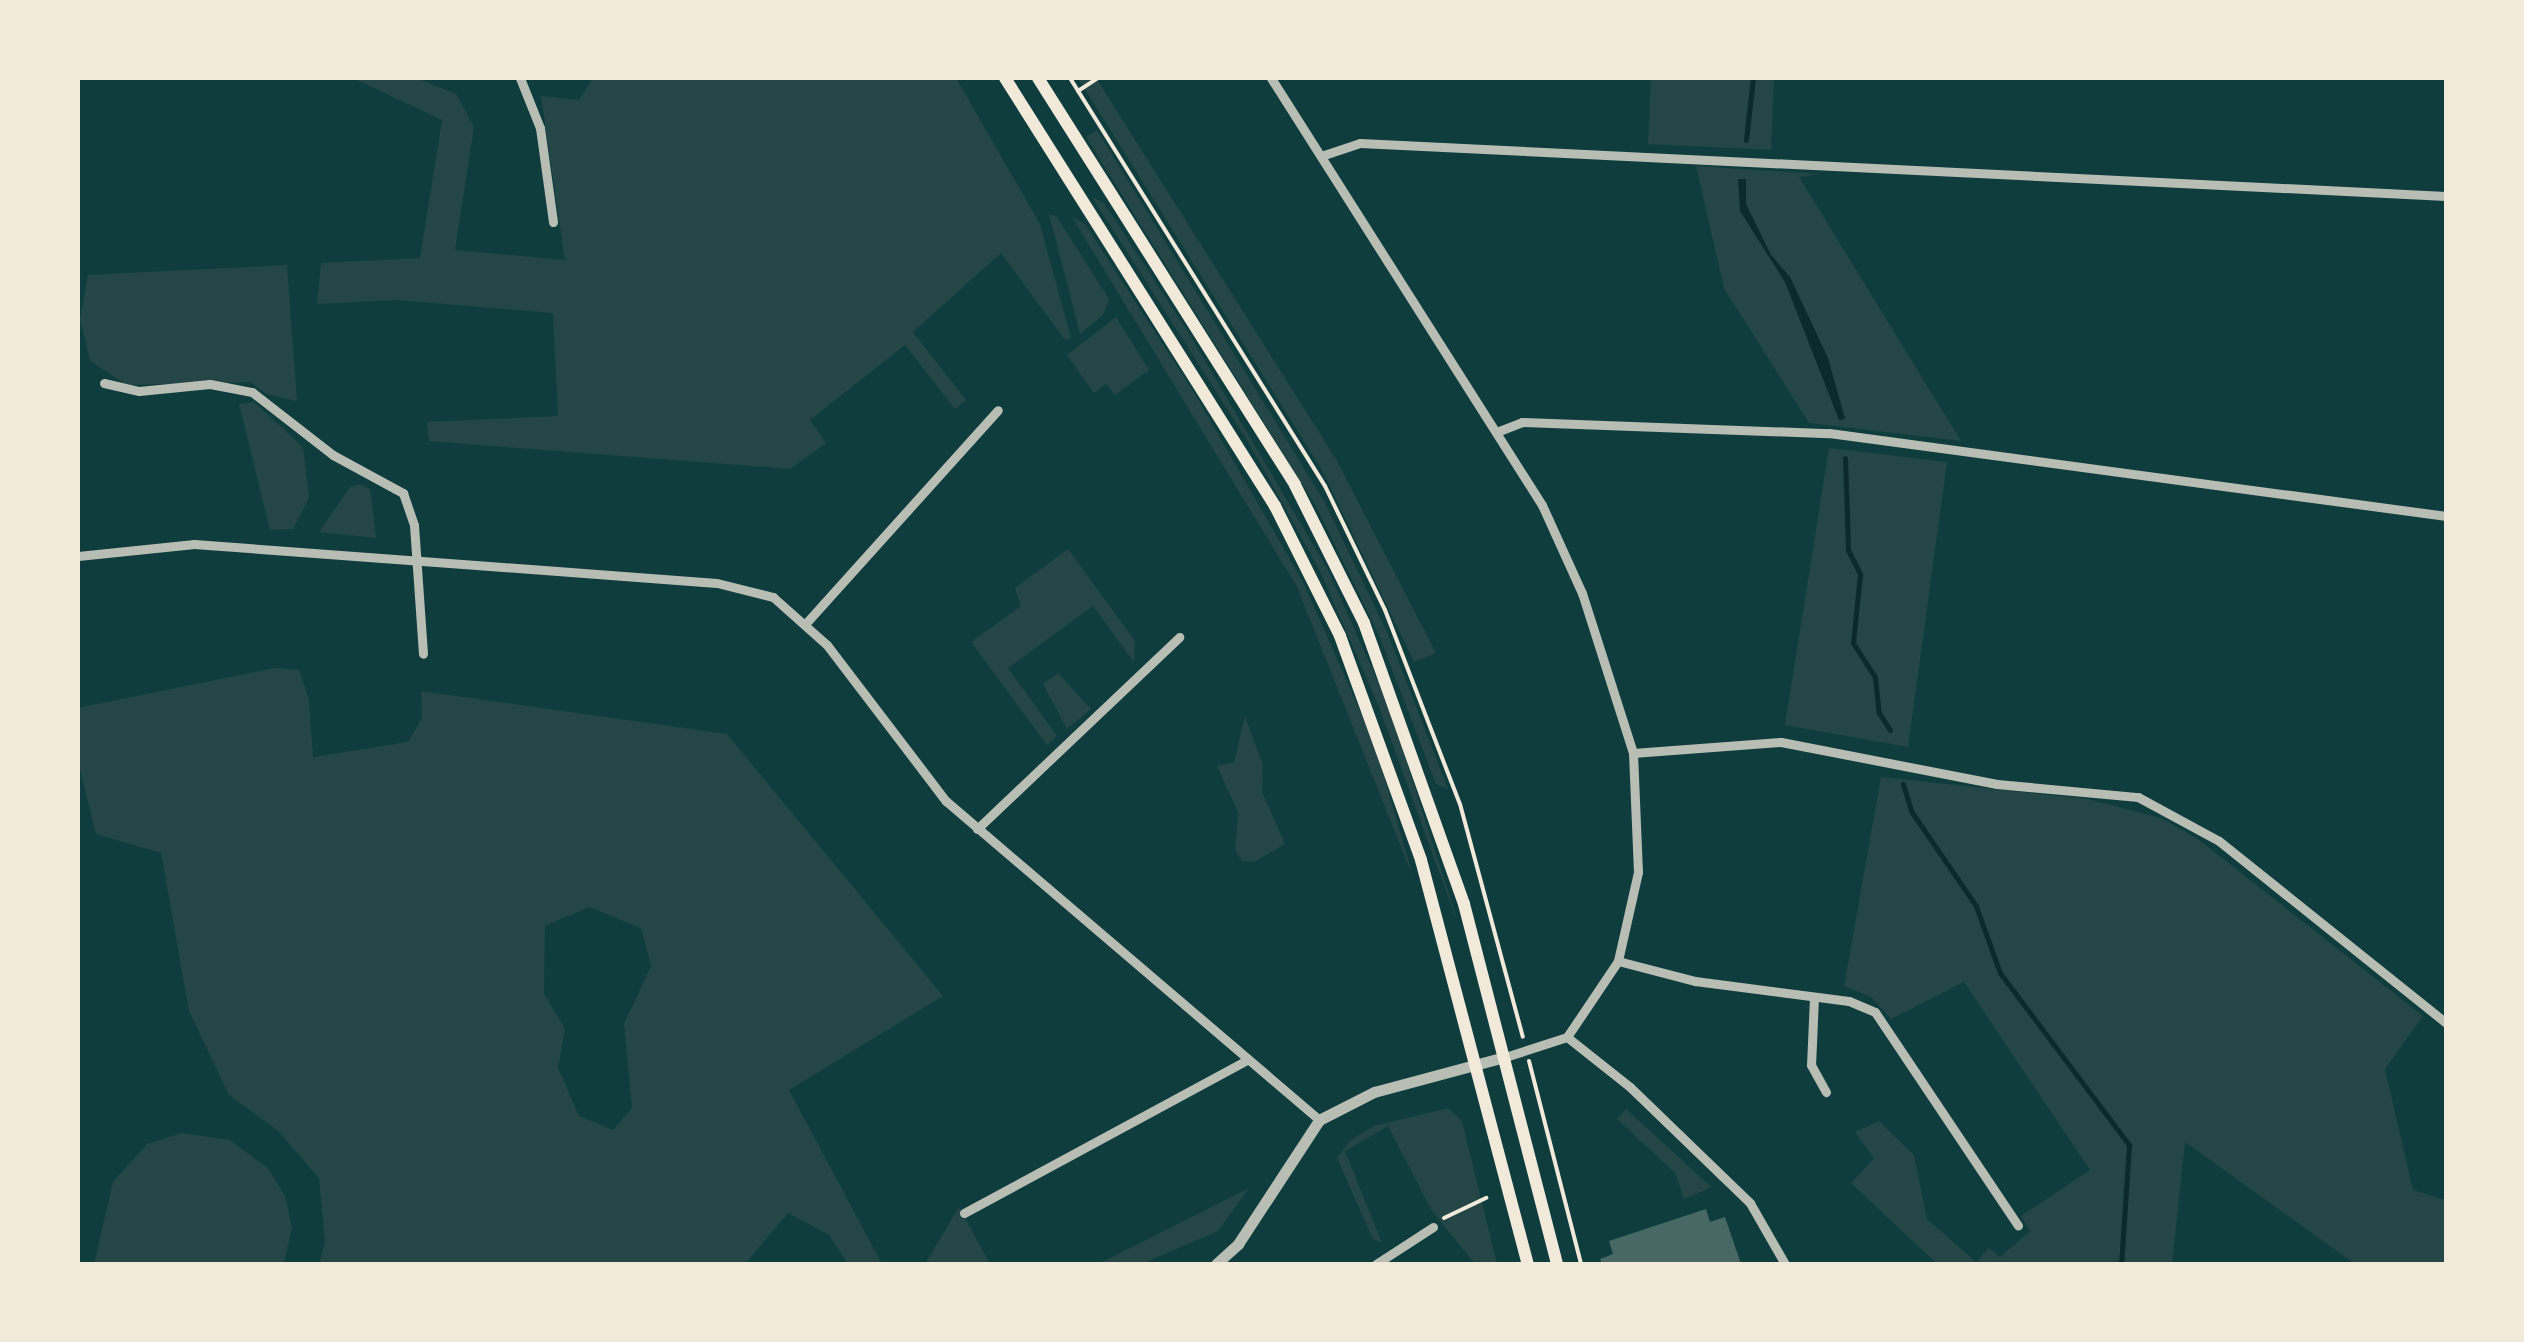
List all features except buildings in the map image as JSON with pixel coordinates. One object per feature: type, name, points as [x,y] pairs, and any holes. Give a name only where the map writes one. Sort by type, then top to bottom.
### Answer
[{"type":"main road","points":[[1005,78],[1275,506],[1321,597],[1399,790],[1528,1264]]},
{"type":"main road","points":[[1038,78],[1295,486],[1346,584],[1424,780],[1505,1057],[1557,1264]]},
{"type":"street","points":[[520,78],[540,128],[553,222]]},
{"type":"street","points":[[1220,1263],[1319,1120],[1362,1096],[1567,1037],[1618,961],[1638,872],[1633,753],[1582,592],[1499,431],[1271,78]]},
{"type":"street","points":[[1321,156],[1360,143],[2446,196]]},
{"type":"street","points":[[104,384],[139,391],[240,387],[408,502],[423,654]]},
{"type":"street","points":[[807,622],[998,410]]},
{"type":"street","points":[[1499,431],[1522,422],[1828,433],[2446,516]]},
{"type":"street","points":[[78,556],[194,544],[740,586],[773,597],[807,622],[932,784],[977,828],[1319,1120]]},
{"type":"street","points":[[977,828],[1179,637]]},
{"type":"street","points":[[1633,753],[1781,742],[1996,784],[2138,797],[2219,841],[2443,1020],[2446,1008]]},
{"type":"street","points":[[1618,961],[1695,981],[1861,1004],[1885,1022],[2018,1226]]},
{"type":"street","points":[[1814,997],[1810,1065],[1826,1092]]},
{"type":"street","points":[[1567,1037],[1630,1087],[1750,1203],[1785,1264]]},
{"type":"street","points":[[964,1213],[1247,1060]]},
{"type":"street","points":[[1376,1264],[1432,1228]]},
{"type":"path","points":[[1078,91],[1098,78]]},
{"type":"path","points":[[1538,1096],[1581,1264]]},
{"type":"path","points":[[1432,1228],[1459,1206],[1486,1198]]},
{"type":"shaded area","points":[[353,78],[416,78],[456,94],[474,127],[455,250],[565,260],[541,96],[579,100],[593,78],[956,78],[1040,224],[1071,338],[1065,340],[1001,253],[913,332],[966,400],[955,409],[905,345],[810,420],[826,443],[790,469],[429,441],[427,422],[558,416],[553,313],[398,300],[317,304],[321,263],[420,258],[442,120]]},
{"type":"shaded area","points":[[1078,78],[1096,78],[1336,459],[1436,653],[1414,662],[1323,472]]},
{"type":"shaded area","points":[[1651,78],[1774,78],[1771,150],[1648,144]]},
{"type":"shaded area","points":[[1097,130],[1324,501],[1387,632],[1448,789],[1436,784],[1378,633],[1316,506],[1086,137]]},
{"type":"shaded area","points":[[1696,166],[1821,174],[1799,177],[1961,441],[1809,423],[1724,288]]},
{"type":"shaded area","points":[[1738,179],[1746,179],[1746,204],[1771,255],[1790,277],[1828,358],[1845,419],[1839,420],[1785,282],[1740,211]]},
{"type":"shaded area","points":[[1092,197],[1104,203],[1188,332],[1328,570],[1389,707],[1461,932],[1379,707],[1321,573],[1250,445]]},
{"type":"shaded area","points":[[1049,214],[1057,217],[1109,299],[1103,315],[1080,334]]},
{"type":"shaded area","points":[[1072,217],[1085,224],[1195,394],[1303,582],[1375,745],[1413,877],[1297,587]]},
{"type":"shaded area","points":[[287,265],[297,401],[266,394],[250,382],[127,385],[90,361],[80,319],[88,275]]},
{"type":"shaded area","points":[[1116,317],[1149,370],[1115,395],[1106,384],[1094,393],[1067,355]]},
{"type":"shaded area","points":[[254,402],[303,447],[309,498],[293,529],[270,530],[239,404]]},
{"type":"shaded area","points":[[1829,448],[1947,462],[1908,747],[1785,725]]},
{"type":"shaded area","points":[[359,484],[370,489],[376,538],[319,532],[350,487]]},
{"type":"shaded area","points":[[1068,549],[1135,641],[1134,662],[1093,606],[1008,668],[1057,736],[1047,745],[971,642],[1021,606],[1015,588]]},
{"type":"shaded area","points":[[275,668],[299,670],[309,700],[313,757],[408,742],[422,718],[421,691],[727,734],[943,996],[789,1090],[882,1264],[848,1264],[829,1235],[788,1213],[745,1264],[319,1264],[325,1243],[319,1178],[278,1131],[229,1095],[189,1011],[161,853],[96,834],[78,761],[78,708]],"holes":[[[589,907],[641,928],[651,966],[624,1024],[632,1108],[613,1130],[579,1116],[558,1068],[565,1029],[544,994],[545,926]]]},
{"type":"shaded area","points":[[1058,673],[1091,709],[1067,729],[1043,684]]},
{"type":"shaded area","points":[[1245,716],[1263,765],[1262,792],[1285,844],[1254,862],[1242,861],[1235,850],[1238,812],[1217,766],[1234,762]]},
{"type":"shaded area","points":[[1881,777],[2087,799],[2161,818],[2198,839],[2423,1016],[2385,1069],[2413,1190],[2446,1200],[2446,1264],[2355,1264],[2185,1142],[2172,1264],[1937,1264],[1851,1183],[1874,1158],[1855,1132],[1879,1121],[1914,1155],[1927,1219],[1976,1262],[1989,1248],[2000,1257],[2030,1231],[2021,1216],[2090,1170],[1964,982],[1891,1019],[1871,997],[1844,986]]},
{"type":"shaded area","points":[[1448,1108],[1462,1121],[1497,1264],[1475,1264],[1432,1211],[1388,1126],[1345,1151],[1382,1243],[1373,1239],[1337,1158],[1351,1140],[1374,1126]]},
{"type":"shaded area","points":[[1626,1109],[1712,1187],[1684,1199],[1675,1173],[1617,1119]]},
{"type":"shaded area","points":[[182,1133],[230,1140],[268,1168],[285,1196],[292,1227],[284,1264],[94,1264],[113,1182],[147,1144]]},
{"type":"shaded area","points":[[1249,1188],[1218,1231],[1141,1264],[1098,1264]]},
{"type":"shaded area","points":[[959,1207],[990,1264],[925,1264]]},
{"type":"waterway","points":[[1746,140],[1753,78]]},
{"type":"waterway","points":[[1845,458],[1848,550],[1860,574],[1853,643],[1875,677],[1879,713],[1890,730]]},
{"type":"waterway","points":[[1903,784],[1911,811],[1976,906],[2000,973],[2129,1145],[2121,1264]]}]
